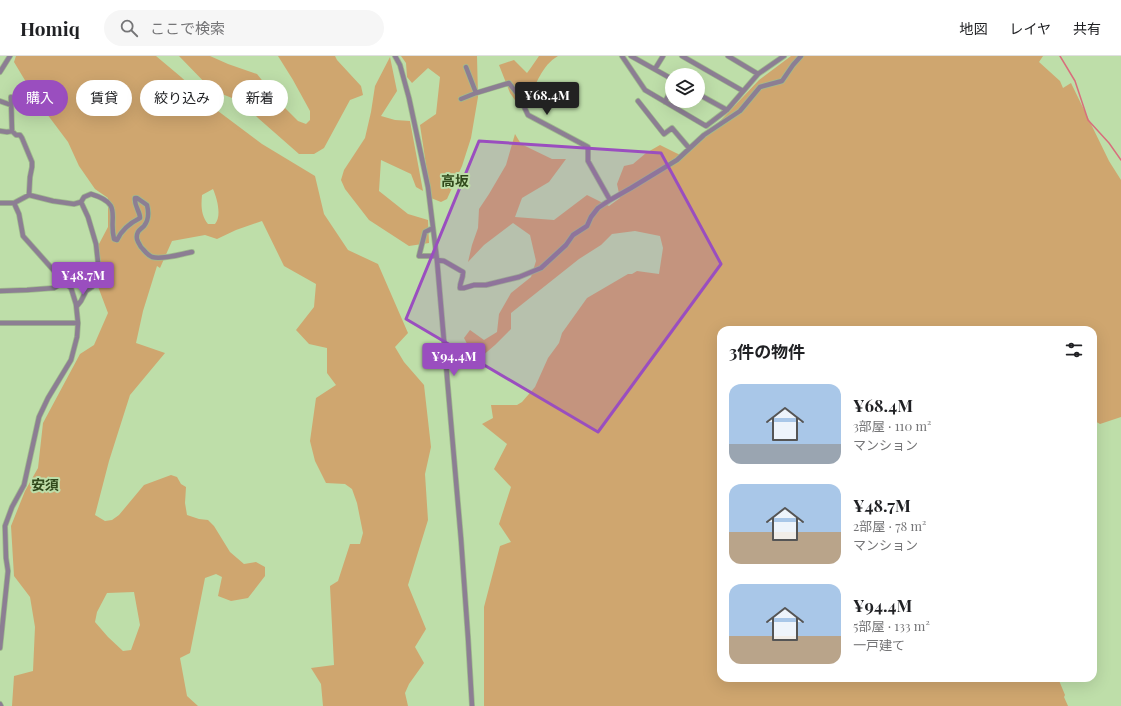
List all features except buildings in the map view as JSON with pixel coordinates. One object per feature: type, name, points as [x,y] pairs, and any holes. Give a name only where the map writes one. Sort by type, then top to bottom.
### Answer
[{"type":"street","points":[[0,72],[10,56]]},
{"type":"street","points":[[395,56],[400,65],[409,98],[428,187],[437,258],[462,554],[472,706]]},
{"type":"street","points":[[622,56],[644,90],[665,102]]},
{"type":"street","points":[[631,56],[665,75]]},
{"type":"street","points":[[655,69],[663,56]]},
{"type":"street","points":[[682,56],[690,58],[743,91]]},
{"type":"street","points":[[728,56],[758,74]]},
{"type":"street","points":[[774,56],[782,58]]},
{"type":"street","points":[[433,228],[425,232],[419,256],[437,258],[463,272],[460,288],[519,277],[541,268],[566,245],[573,235],[587,226],[591,217],[598,208],[677,160],[704,135],[740,111],[760,87],[782,81],[801,56]]},
{"type":"street","points":[[675,108],[706,126],[727,110],[758,74],[782,58]]},
{"type":"street","points":[[466,67],[476,93]]},
{"type":"street","points":[[461,99],[508,83],[519,96],[528,116],[588,147],[588,161],[610,200]]},
{"type":"street","points":[[11,97],[12,131],[16,135],[20,135],[22,138],[32,162],[29,195]]},
{"type":"street","points":[[705,98],[727,110]]},
{"type":"street","points":[[0,101],[11,105]]},
{"type":"street","points":[[638,101],[664,134],[672,128],[689,148]]},
{"type":"street","points":[[0,131],[12,131]]},
{"type":"street","points":[[0,203],[14,203],[29,195],[74,204],[81,202],[84,197],[91,194],[106,200],[112,206],[113,235],[114,239],[117,240],[122,230],[140,218],[135,203],[135,198],[137,198],[147,205],[149,211],[148,218],[145,224],[138,231],[136,238],[148,255],[160,258],[192,252]]},
{"type":"street","points":[[77,306],[86,291],[92,287],[97,277],[98,262],[96,244],[88,217],[81,202]]},
{"type":"street","points":[[0,648],[8,571],[5,526],[12,507],[24,485],[39,417],[48,398],[71,360],[77,337],[78,323],[77,306],[71,288],[23,236],[19,214],[14,203]]},
{"type":"street","points":[[0,291],[54,288],[64,282]]},
{"type":"street","points":[[0,323],[78,323]]},
{"type":"highlighted area","points":[[479,141],[661,153],[721,264],[598,432],[406,319]]},
{"type":"shaded area","points":[[16,56],[156,56],[184,80],[140,80],[140,116],[224,116],[262,144],[315,176],[324,214],[348,250],[378,264],[408,333],[395,347],[404,362],[424,385],[431,447],[425,474],[428,520],[408,585],[426,629],[415,647],[424,663],[409,684],[405,693],[408,706],[323,706],[321,684],[311,668],[334,665],[330,586],[338,581],[350,544],[360,544],[363,533],[357,503],[352,489],[345,484],[326,483],[315,461],[310,441],[316,398],[336,385],[327,373],[327,348],[309,344],[296,330],[314,307],[316,284],[284,266],[262,221],[236,230],[217,239],[205,235],[172,241],[160,268],[157,266],[143,311],[136,343],[165,353],[130,395],[109,461],[95,515],[105,521],[112,520],[119,515],[144,485],[171,475],[177,477],[181,484],[186,487],[185,503],[187,515],[208,520],[214,526],[230,552],[244,564],[256,562],[265,567],[265,576],[248,598],[231,601],[218,596],[222,577],[216,574],[205,578],[190,653],[180,658],[187,696],[198,706],[12,706],[14,676],[33,671],[35,627],[30,597],[14,576],[11,526],[25,491],[38,468],[43,423],[80,354],[94,345],[108,313],[97,284],[99,244],[108,227],[108,198],[95,189],[79,166],[68,142],[48,116],[68,116],[68,80],[25,80],[14,62]],"holes":[[[213,189],[217,202],[217,221],[215,224],[208,224],[202,210],[202,195]],[[134,592],[140,625],[131,650],[123,651],[95,622],[97,612],[107,593]]]},
{"type":"shaded area","points":[[179,56],[210,56],[257,74],[262,80],[232,80],[232,98],[224,95],[224,80],[202,80]]},
{"type":"shaded area","points":[[278,56],[335,56],[361,86],[363,95],[350,100],[324,148],[314,154],[299,154],[256,116],[288,116],[288,111],[298,121],[306,124],[310,120],[310,111]]},
{"type":"shaded area","points":[[401,56],[477,56],[478,97],[471,138],[462,166],[447,199],[441,202],[431,198],[420,125],[436,114],[440,77],[428,68],[412,83],[407,77],[406,63]]},
{"type":"shaded area","points":[[539,56],[558,56],[543,70],[527,101],[517,103],[510,93],[499,65],[514,60],[527,73]]},
{"type":"shaded area","points":[[791,56],[1043,56],[1039,62],[1060,81],[1063,88],[1071,83],[1109,161],[1121,180],[1121,417],[1100,424],[1097,422],[1097,326],[717,326],[717,682],[1060,682],[1068,706],[484,706],[484,607],[500,546],[511,542],[499,524],[511,487],[494,469],[507,444],[482,424],[493,418],[491,405],[517,405],[522,402],[535,387],[548,358],[559,343],[562,333],[587,298],[628,274],[632,274],[637,271],[659,274],[663,248],[660,236],[635,231],[612,234],[601,245],[579,259],[511,313],[511,329],[481,357],[474,357],[464,338],[470,330],[484,340],[497,332],[499,314],[511,293],[531,277],[536,261],[530,235],[513,223],[484,245],[468,262],[478,228],[479,209],[506,165],[515,134],[521,144],[552,159],[566,159],[549,182],[522,198],[515,217],[554,220],[587,195],[609,206],[620,198],[617,184],[624,166],[633,164],[646,153],[660,145],[683,156],[703,139],[759,80]]},
{"type":"shaded area","points":[[390,57],[397,91],[381,116],[395,120],[410,121],[423,191],[416,187],[411,174],[381,160],[379,191],[408,214],[428,220],[429,243],[409,246],[369,220],[345,189],[341,180],[344,170],[365,138],[375,86]]},
{"type":"waterway","points":[[1060,56],[1075,81],[1088,120],[1109,143],[1121,160]]},
{"type":"district","name":"高坂","points":[[455,180]]},
{"type":"district","name":"安須","points":[[45,484]]}]
